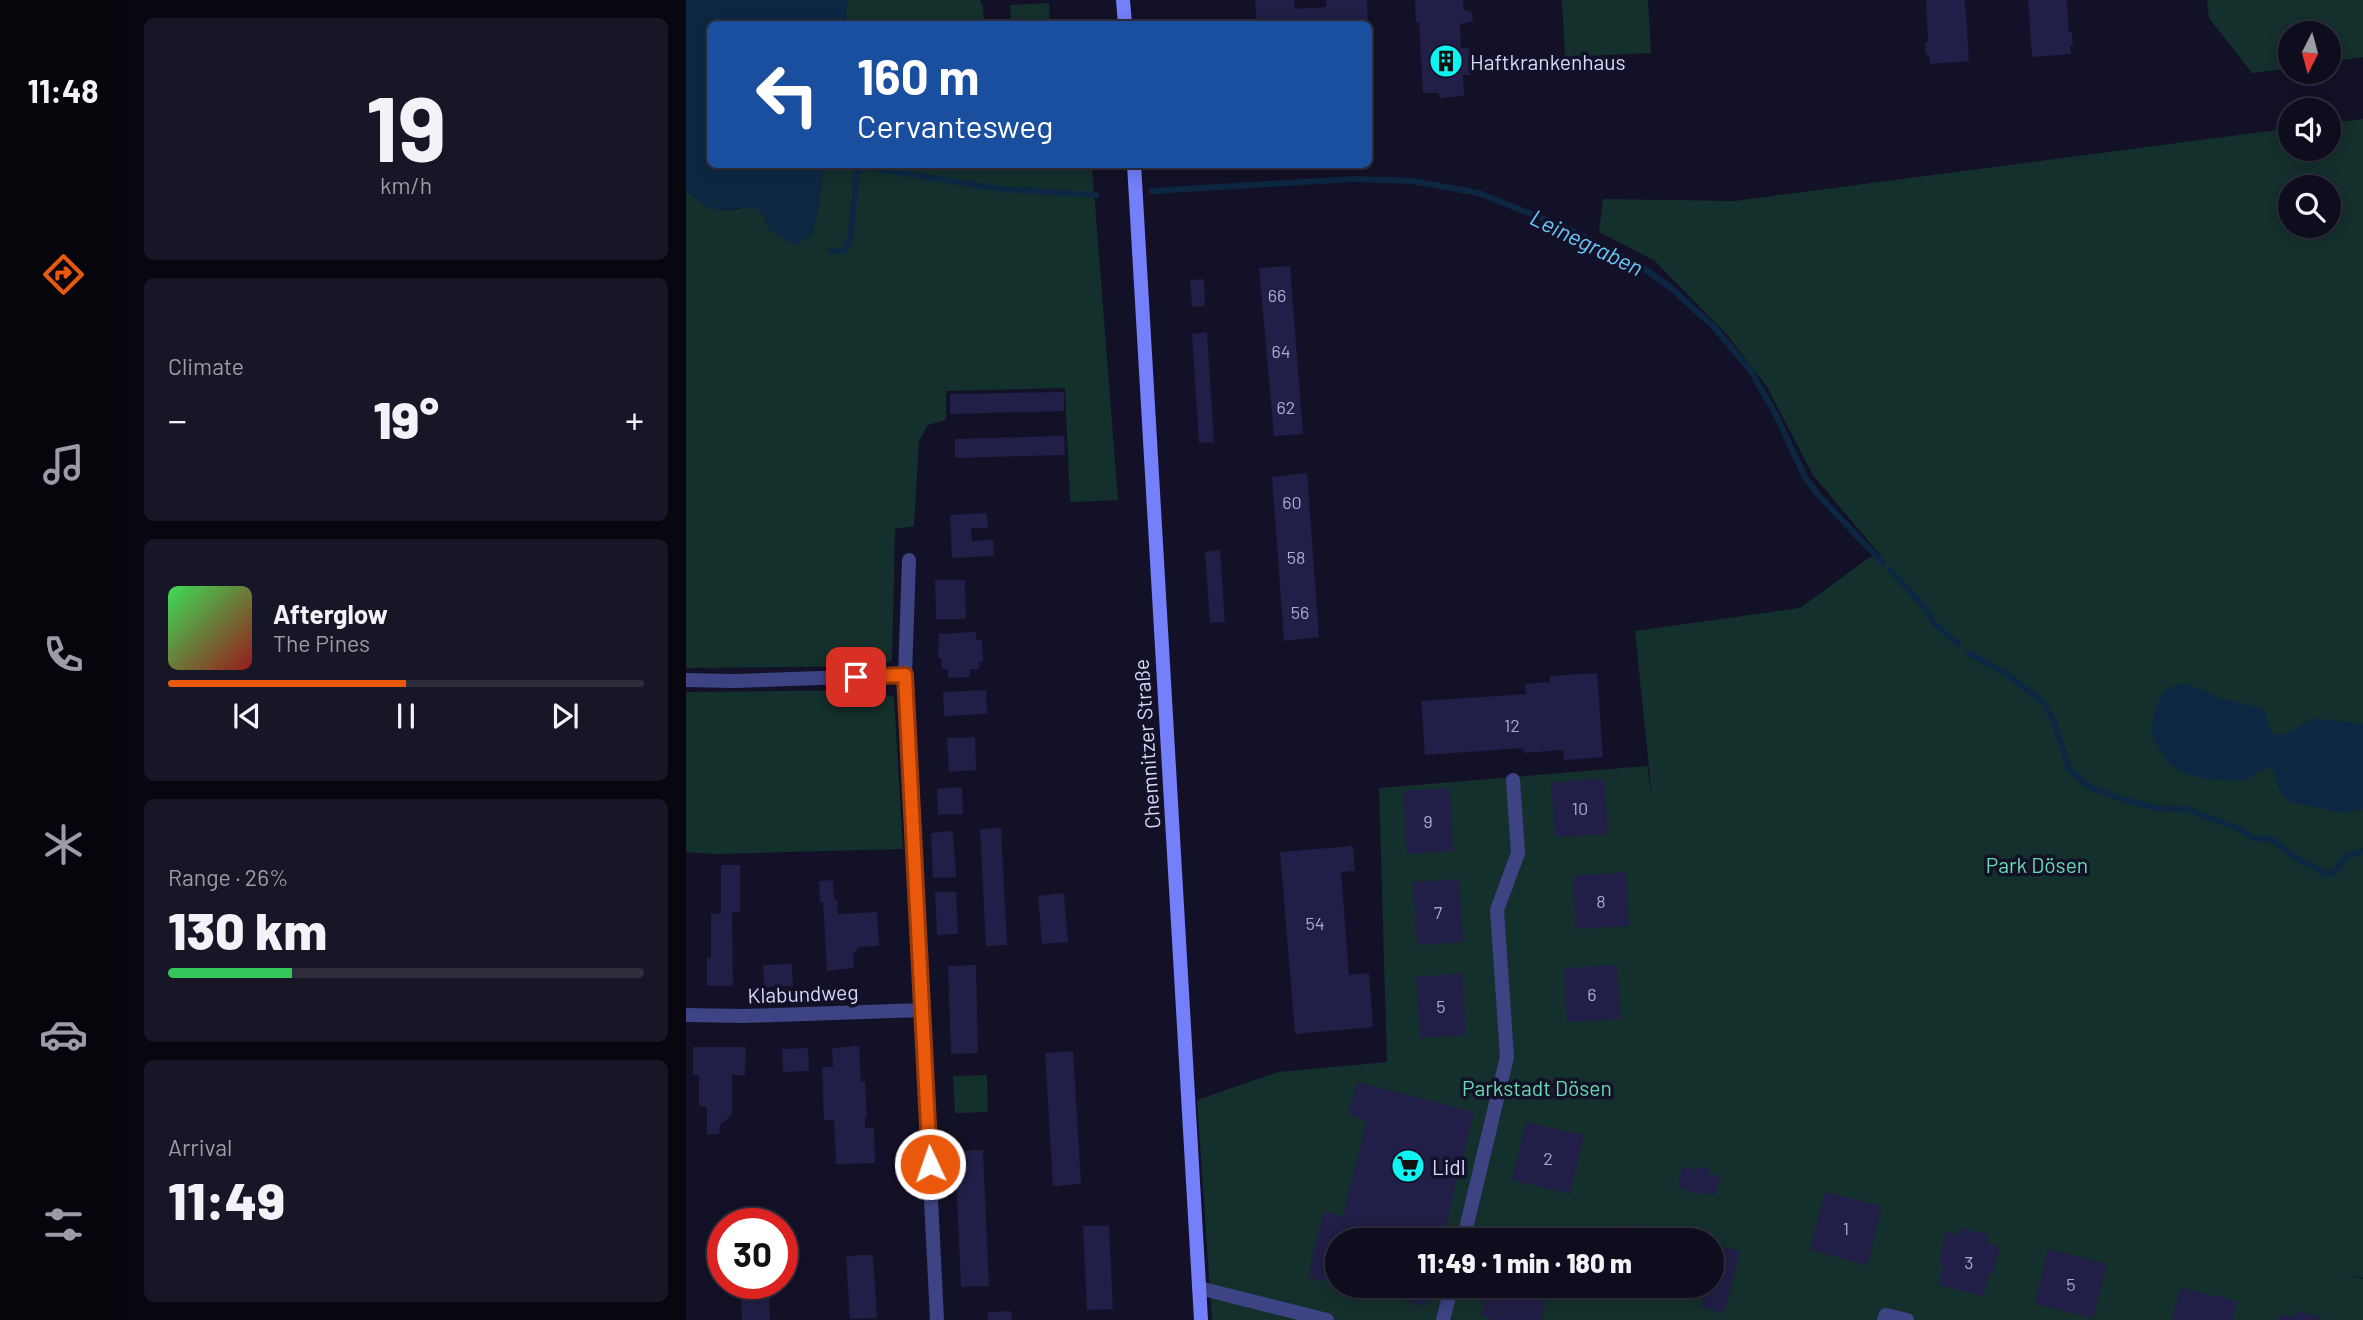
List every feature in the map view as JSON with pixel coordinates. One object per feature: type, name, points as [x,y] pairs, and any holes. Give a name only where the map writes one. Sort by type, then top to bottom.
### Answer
[{"type":"main road","points":[[1123,0],[1125,21]]},
{"type":"main road","name":"Chemnitzer Straße","points":[[1134,168],[1201,1320]]},
{"type":"street","points":[[909,560],[905,675],[937,1320]]},
{"type":"street","points":[[686,680],[905,675]]},
{"type":"street","points":[[1467,1228],[1507,1057],[1497,910],[1518,853],[1513,780]]},
{"type":"street","name":"Klabundweg","points":[[686,1015],[744,1016],[922,1010]]},
{"type":"street","points":[[1199,1289],[1327,1320]]},
{"type":"street","points":[[1443,1320],[1449,1298]]},
{"type":"street","points":[[1884,1320],[1886,1315],[1907,1320]]},
{"type":"green space","points":[[847,0],[980,0],[984,21],[845,21]]},
{"type":"green space","points":[[1562,0],[1648,0],[1651,53],[1565,57]]},
{"type":"green space","points":[[2207,0],[2363,0],[2363,57],[2342,60],[2342,21],[2278,21],[2278,70],[2252,73],[2209,18]]},
{"type":"green space","points":[[1049,3],[1050,21],[1011,21],[1010,5]]},
{"type":"green space","name":"Park Dösen","points":[[2363,119],[2363,1278],[2344,1274],[2363,1279],[2363,1320],[1212,1320],[1197,1100],[1278,1072],[1387,1062],[1379,788],[1647,766],[1652,798],[1635,631],[1800,608],[1870,557],[1881,556],[1813,475],[1767,387],[1728,336],[1655,261],[1599,232],[1603,199],[1735,201],[2278,130],[2278,161],[2341,161],[2341,122]]},
{"type":"green space","points":[[824,168],[1092,168],[1118,500],[1070,502],[1065,388],[946,391],[946,420],[928,425],[919,441],[914,526],[895,529],[892,660],[879,666],[686,668],[686,191],[718,209],[756,206],[768,229],[812,235]]},
{"type":"green space","points":[[875,690],[894,697],[903,849],[715,854],[686,852],[686,692]]},
{"type":"green space","points":[[987,1075],[988,1112],[955,1113],[953,1076]]},
{"type":"water","points":[[686,0],[847,0],[844,21],[707,21],[707,168],[824,168],[812,235],[795,246],[768,229],[764,217],[755,206],[710,209],[686,191]]},
{"type":"water","points":[[2178,684],[2189,685],[2265,711],[2271,733],[2277,735],[2289,733],[2315,718],[2363,724],[2363,809],[2345,813],[2290,802],[2280,793],[2271,768],[2240,781],[2193,776],[2173,766],[2153,739],[2152,726],[2164,690]]},
{"type":"building","points":[[1255,0],[1294,0],[1295,9],[1326,7],[1326,0],[1367,0],[1368,21],[1257,21]]},
{"type":"building","name":"Haftkrankenhaus","points":[[1415,0],[1463,0],[1464,10],[1472,12],[1473,21],[1460,24],[1461,48],[1469,48],[1471,75],[1463,75],[1464,96],[1439,98],[1439,93],[1423,93]]},
{"type":"building","points":[[1926,0],[1965,0],[1969,61],[1930,64],[1925,42],[1928,42]]},
{"type":"building","points":[[2028,0],[2067,0],[2069,32],[2072,32],[2073,45],[2070,46],[2071,54],[2032,57]]},
{"type":"building","points":[[1290,266],[1303,434],[1274,436],[1259,268]]},
{"type":"building","points":[[1204,279],[1205,306],[1192,307],[1190,280]]},
{"type":"building","points":[[1207,332],[1214,442],[1199,443],[1192,334]]},
{"type":"building","points":[[1064,392],[1064,411],[950,414],[950,394]]},
{"type":"building","points":[[1064,436],[1065,455],[955,458],[955,439]]},
{"type":"building","points":[[1307,473],[1319,637],[1284,641],[1272,477]]},
{"type":"building","points":[[987,513],[988,528],[971,528],[972,541],[993,540],[994,556],[952,558],[950,515]]},
{"type":"building","points":[[1220,550],[1225,622],[1210,623],[1205,552]]},
{"type":"building","points":[[935,580],[965,580],[966,619],[936,619]]},
{"type":"building","points":[[976,632],[976,640],[982,640],[983,662],[979,662],[979,669],[970,669],[970,677],[948,678],[948,669],[942,669],[941,658],[938,658],[939,634]]},
{"type":"building","points":[[1597,673],[1603,757],[1564,760],[1563,750],[1524,753],[1523,748],[1425,755],[1421,701],[1526,694],[1525,684],[1550,682],[1550,676]]},
{"type":"building","points":[[986,690],[987,714],[944,716],[943,692]]},
{"type":"building","points":[[975,737],[976,770],[949,772],[947,738]]},
{"type":"building","points":[[1604,779],[1608,834],[1555,837],[1551,782]]},
{"type":"building","points":[[962,787],[963,814],[938,815],[937,789]]},
{"type":"building","points":[[1450,788],[1453,851],[1407,854],[1403,791]]},
{"type":"building","points":[[1001,828],[1007,945],[986,946],[980,829]]},
{"type":"building","points":[[953,831],[956,877],[933,878],[931,833]]},
{"type":"building","points":[[1353,846],[1355,871],[1341,872],[1349,975],[1369,973],[1373,1027],[1295,1034],[1280,852]]},
{"type":"building","points":[[721,865],[740,865],[740,912],[732,912],[733,986],[707,986],[707,957],[711,958],[711,914],[721,914]]},
{"type":"building","points":[[1626,872],[1629,926],[1576,929],[1573,876]]},
{"type":"building","points":[[1459,879],[1463,942],[1417,945],[1413,882]]},
{"type":"building","points":[[833,880],[838,914],[877,912],[879,946],[859,947],[853,955],[854,968],[827,971],[823,902],[820,902],[819,881]]},
{"type":"building","points":[[935,892],[956,892],[958,934],[937,935]]},
{"type":"building","points":[[1064,893],[1068,942],[1042,944],[1038,896]]},
{"type":"building","points":[[792,964],[793,986],[764,987],[763,965]]},
{"type":"building","points":[[976,965],[978,1053],[951,1054],[948,966]]},
{"type":"building","points":[[1617,965],[1621,1019],[1567,1022],[1564,968]]},
{"type":"building","points":[[1462,973],[1466,1035],[1420,1038],[1416,977]]},
{"type":"building","points":[[859,1046],[861,1082],[865,1082],[865,1128],[874,1128],[875,1163],[836,1164],[834,1120],[824,1120],[822,1067],[833,1067],[832,1048]]},
{"type":"building","points":[[693,1047],[746,1047],[745,1075],[732,1075],[732,1115],[720,1125],[719,1134],[707,1134],[707,1107],[699,1106],[699,1075],[693,1075]]},
{"type":"building","points":[[808,1048],[809,1071],[783,1072],[782,1049]]},
{"type":"building","points":[[1073,1051],[1081,1184],[1053,1186],[1045,1053]]},
{"type":"building","name":"Lidl","points":[[1357,1082],[1474,1112],[1445,1228],[1325,1228],[1325,1281],[1308,1277],[1324,1211],[1343,1216],[1367,1120],[1348,1115]]},
{"type":"building","points":[[1526,1122],[1584,1135],[1570,1194],[1512,1180]]},
{"type":"building","points":[[983,1150],[989,1286],[961,1287],[955,1151]]},
{"type":"building","points":[[1697,1166],[1720,1176],[1716,1195],[1685,1191],[1686,1189],[1678,1187],[1682,1167],[1696,1170]]},
{"type":"building","points":[[1825,1192],[1882,1206],[1867,1265],[1810,1250]]},
{"type":"building","points":[[1631,1224],[1647,1228],[1630,1228]]},
{"type":"building","points":[[1083,1226],[1109,1226],[1113,1309],[1087,1310]]},
{"type":"building","points":[[1961,1228],[1989,1235],[1987,1243],[2000,1247],[1993,1274],[1989,1273],[1983,1296],[1938,1285],[1944,1263],[1939,1262],[1946,1232],[1959,1235]]},
{"type":"building","points":[[1724,1247],[1740,1251],[1724,1313],[1701,1307],[1703,1298],[1724,1298]]},
{"type":"building","points":[[2048,1249],[2107,1264],[2093,1318],[2035,1304]]},
{"type":"building","points":[[873,1255],[877,1318],[850,1319],[846,1257]]},
{"type":"building","points":[[2180,1288],[2237,1301],[2232,1320],[2172,1320]]},
{"type":"building","points":[[1395,1298],[1427,1298],[1425,1306]]},
{"type":"building","points":[[1486,1298],[1546,1298],[1541,1320],[1496,1320],[1481,1316]]},
{"type":"building","points":[[741,1299],[769,1299],[770,1320],[742,1320]]},
{"type":"building","points":[[1011,1311],[1012,1320],[988,1320],[988,1312]]},
{"type":"building","points":[[2296,1311],[2321,1317],[2321,1320],[2278,1320],[2280,1314],[2294,1318]]},
{"type":"waterway","name":"Leinegraben","points":[[830,251],[843,251],[850,239],[857,173],[864,168]]},
{"type":"waterway","name":"Leinegraben","points":[[872,168],[1000,189],[1096,195]]},
{"type":"waterway","name":"Leinegraben","points":[[1152,191],[1352,179],[1412,181],[1479,193],[1571,230],[1639,265],[1671,288],[1714,327],[1751,371],[1776,415],[1805,477],[1820,497],[1883,563]]},
{"type":"waterway","name":"Leinegraben","points":[[1890,570],[1924,607],[1935,624],[1958,644]]},
{"type":"waterway","name":"Leinegraben","points":[[1968,653],[2007,674],[2044,703],[2054,722],[2069,769],[2089,787],[2157,808],[2186,809],[2239,829],[2253,838],[2272,840],[2296,858],[2327,874],[2334,873],[2347,856],[2363,851]]},
{"type":"place","name":"Haftkrankenhaus","points":[[1446,61]]},
{"type":"place","name":"Lidl","points":[[1408,1166]]},
{"type":"route","points":[[856,677],[905,675],[930,1164]]},
{"type":"park label","name":"Parkstadt Dösen","points":[[1537,1087]]}]
